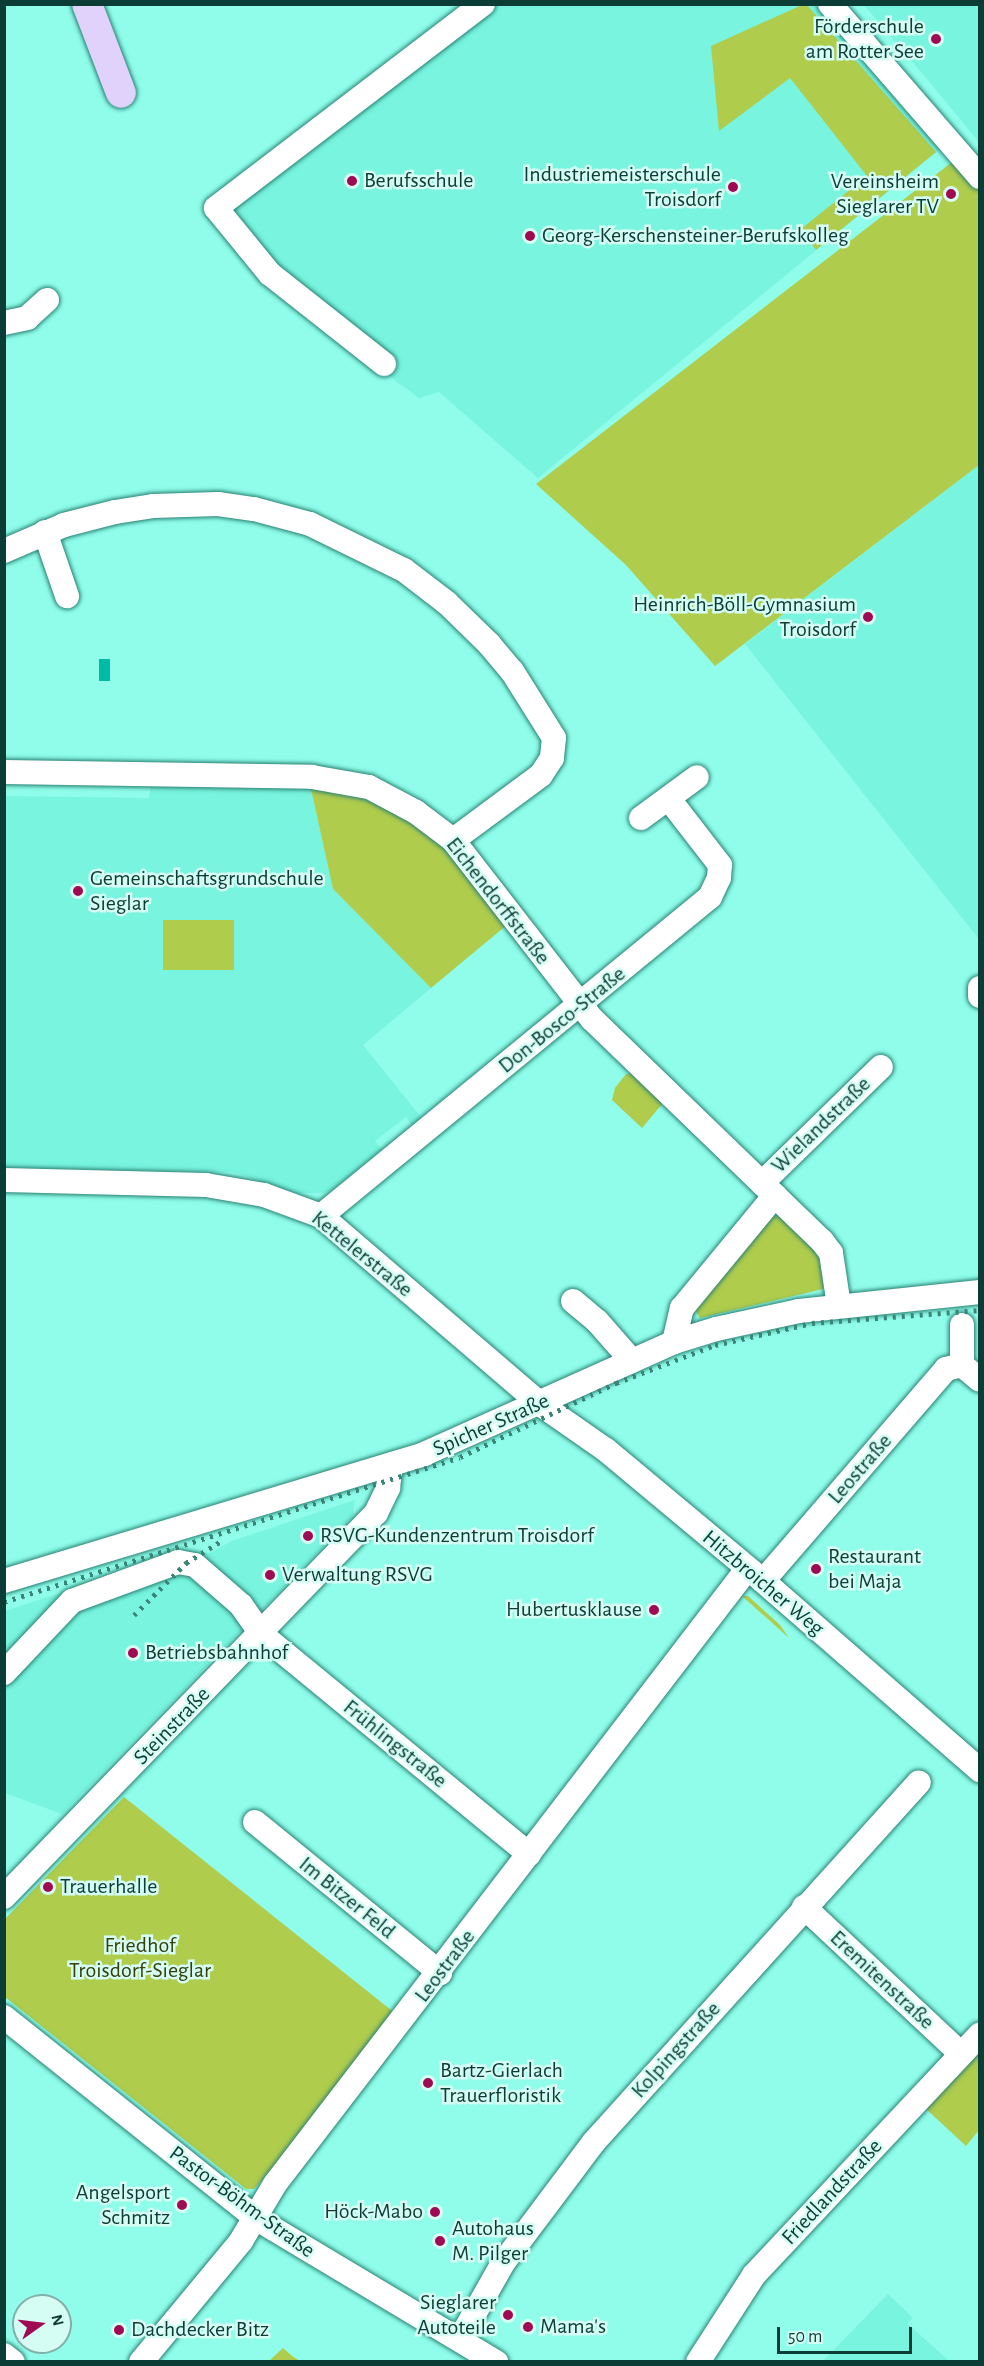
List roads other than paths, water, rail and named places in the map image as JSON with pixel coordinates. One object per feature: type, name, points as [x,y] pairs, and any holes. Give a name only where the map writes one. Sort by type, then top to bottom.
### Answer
[{"type":"main road","points":[[87,4],[121,93]]},
{"type":"street","points":[[384,364],[270,274],[216,208],[483,4]]},
{"type":"street","points":[[830,4],[974,170]]},
{"type":"street","points":[[4,322],[27,318],[47,300]]},
{"type":"street","points":[[4,551],[45,532],[79,520],[153,506],[218,504],[245,508],[310,525],[350,540],[427,586],[466,620],[506,664],[554,738],[552,758],[541,775],[453,840]]},
{"type":"street","points":[[45,532],[68,596]]},
{"type":"street","name":"Eichendorffstraße","points":[[4,772],[312,777],[346,782],[384,794],[453,840],[579,1005],[831,1253],[839,1306]]},
{"type":"street","points":[[641,818],[697,777]]},
{"type":"street","name":"Don-Bosco-Straße","points":[[321,1216],[700,908],[719,878],[720,865],[669,799]]},
{"type":"street","points":[[980,988],[980,996]]},
{"type":"street","name":"Wielandstraße","points":[[674,1342],[682,1308],[768,1189],[881,1067]]},
{"type":"street","name":"Kettelerstraße","points":[[4,1180],[206,1185],[264,1195],[321,1216],[540,1404]]},
{"type":"street","name":"Spicher Straße","points":[[4,1581],[424,1454],[674,1342],[759,1319],[839,1306],[980,1292]]},
{"type":"street","points":[[573,1301],[597,1321],[632,1361]]},
{"type":"street","points":[[962,1325],[971,1373]]},
{"type":"street","name":"Leostraße","points":[[141,2361],[257,2219],[275,2184],[440,1973],[529,1854],[755,1575],[946,1369],[971,1373]]},
{"type":"street","name":"Hitzbroicher Weg","points":[[540,1404],[606,1450],[755,1575],[980,1770]]},
{"type":"street","name":"Steinstraße","points":[[4,1897],[376,1513],[388,1488],[391,1464]]},
{"type":"street","name":"Frühlingstraße","points":[[4,1673],[72,1601],[177,1562],[202,1570],[241,1605],[261,1634],[529,1854]]},
{"type":"street","name":"Kolpingstraße","points":[[460,2339],[503,2263],[592,2143],[919,1782]]},
{"type":"street","name":"Im Bitzer Feld","points":[[255,1822],[440,1973]]},
{"type":"street","name":"Eremitenstraße","points":[[804,1907],[961,2054]]},
{"type":"street","name":"Pastor-Böhm-Straße","points":[[4,2017],[257,2219],[496,2361]]},
{"type":"street","name":"Friedlandstraße","points":[[698,2361],[754,2274],[980,2034]]},
{"type":"street","points":[[4,2355],[13,2361]]},
{"type":"railway","points":[[4,1602],[460,1457],[616,1383],[715,1345],[812,1323],[980,1310]]},
{"type":"railway","points":[[134,1615],[186,1563],[223,1540]]},
{"type":"place","name":"Förderschule am Rotter See","points":[[936,39]]},
{"type":"place","name":"Berufsschule","points":[[352,181]]},
{"type":"place","name":"Industriemeisterschule Troisdorf","points":[[733,187]]},
{"type":"place","name":"Vereinsheim Sieglarer TV","points":[[951,194]]},
{"type":"place","name":"Georg-Kerschensteiner-Berufskolleg","points":[[530,236]]},
{"type":"place","name":"Heinrich-Böll-Gymnasium Troisdorf","points":[[868,617]]},
{"type":"place","name":"Gemeinschaftsgrundschule Sieglar","points":[[78,891]]},
{"type":"place","name":"RSVG-Kundenzentrum Troisdorf","points":[[308,1536]]},
{"type":"place","name":"Restaurant bei Maja","points":[[816,1569]]},
{"type":"place","name":"Verwaltung RSVG","points":[[270,1575]]},
{"type":"place","name":"Hubertusklause","points":[[654,1610]]},
{"type":"place","name":"Betriebsbahnhof","points":[[133,1653]]},
{"type":"place","name":"Trauerhalle","points":[[48,1887]]},
{"type":"place","name":"Bartz-Gierlach Trauerfloristik","points":[[428,2083]]},
{"type":"place","name":"Angelsport Schmitz","points":[[182,2205]]},
{"type":"place","name":"Höck-Mabo","points":[[435,2212]]},
{"type":"place","name":"Autohaus M. Pilger","points":[[440,2241]]},
{"type":"place","name":"Sieglarer Autoteile","points":[[508,2315]]},
{"type":"place","name":"Mama's","points":[[528,2327]]},
{"type":"place","name":"Dachdecker Bitz","points":[[119,2330]]},
{"type":"park label","name":"Friedhof Troisdorf-Sieglar","points":[[140,1958]]}]
